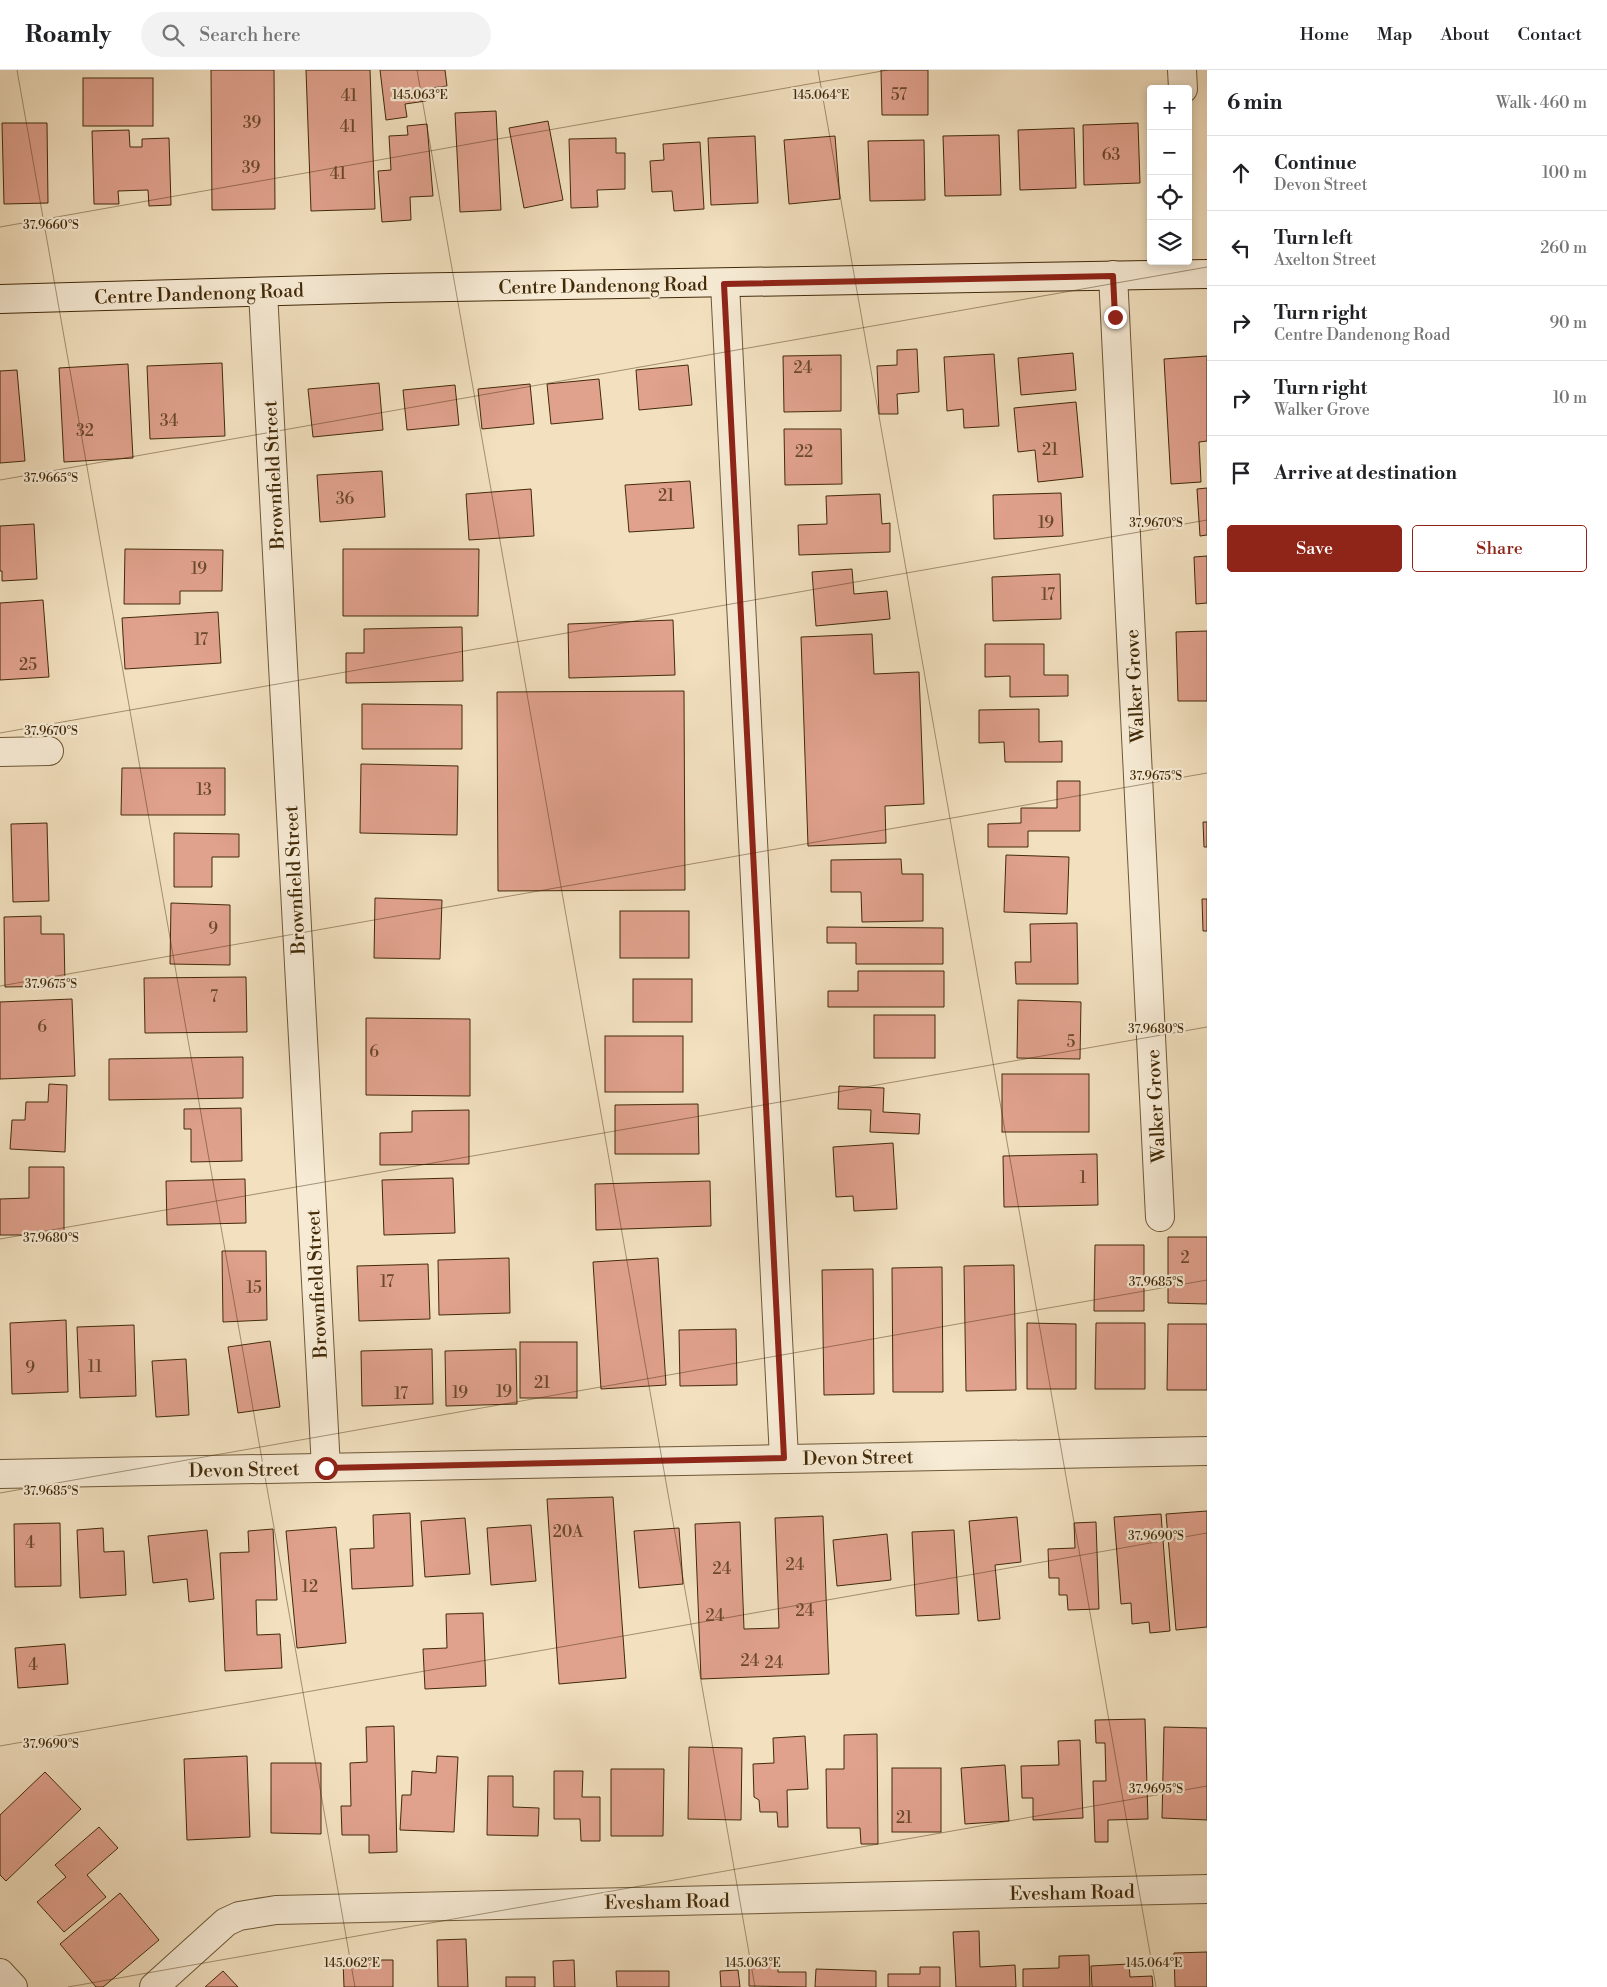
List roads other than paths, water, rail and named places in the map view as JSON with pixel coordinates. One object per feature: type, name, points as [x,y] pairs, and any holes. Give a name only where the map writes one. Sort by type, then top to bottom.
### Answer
[{"type":"street","points":[[1182,70],[1183,85]]},
{"type":"street","name":"Centre Dandenong Road","points":[[0,299],[263,292],[1113,276],[1194,270]]},
{"type":"street","name":"Walker Grove","points":[[1113,276],[1160,1217]]},
{"type":"street","points":[[724,284],[784,1458]]},
{"type":"street","name":"Brownfield Street","points":[[263,292],[326,1468]]},
{"type":"street","points":[[0,752],[49,751]]},
{"type":"street","name":"Devon Street","points":[[0,1474],[1207,1451]]},
{"type":"street","name":"Evesham Road","points":[[154,1987],[226,1922],[239,1916],[276,1910],[1207,1889]]},
{"type":"street","points":[[0,1973],[13,1987]]}]
